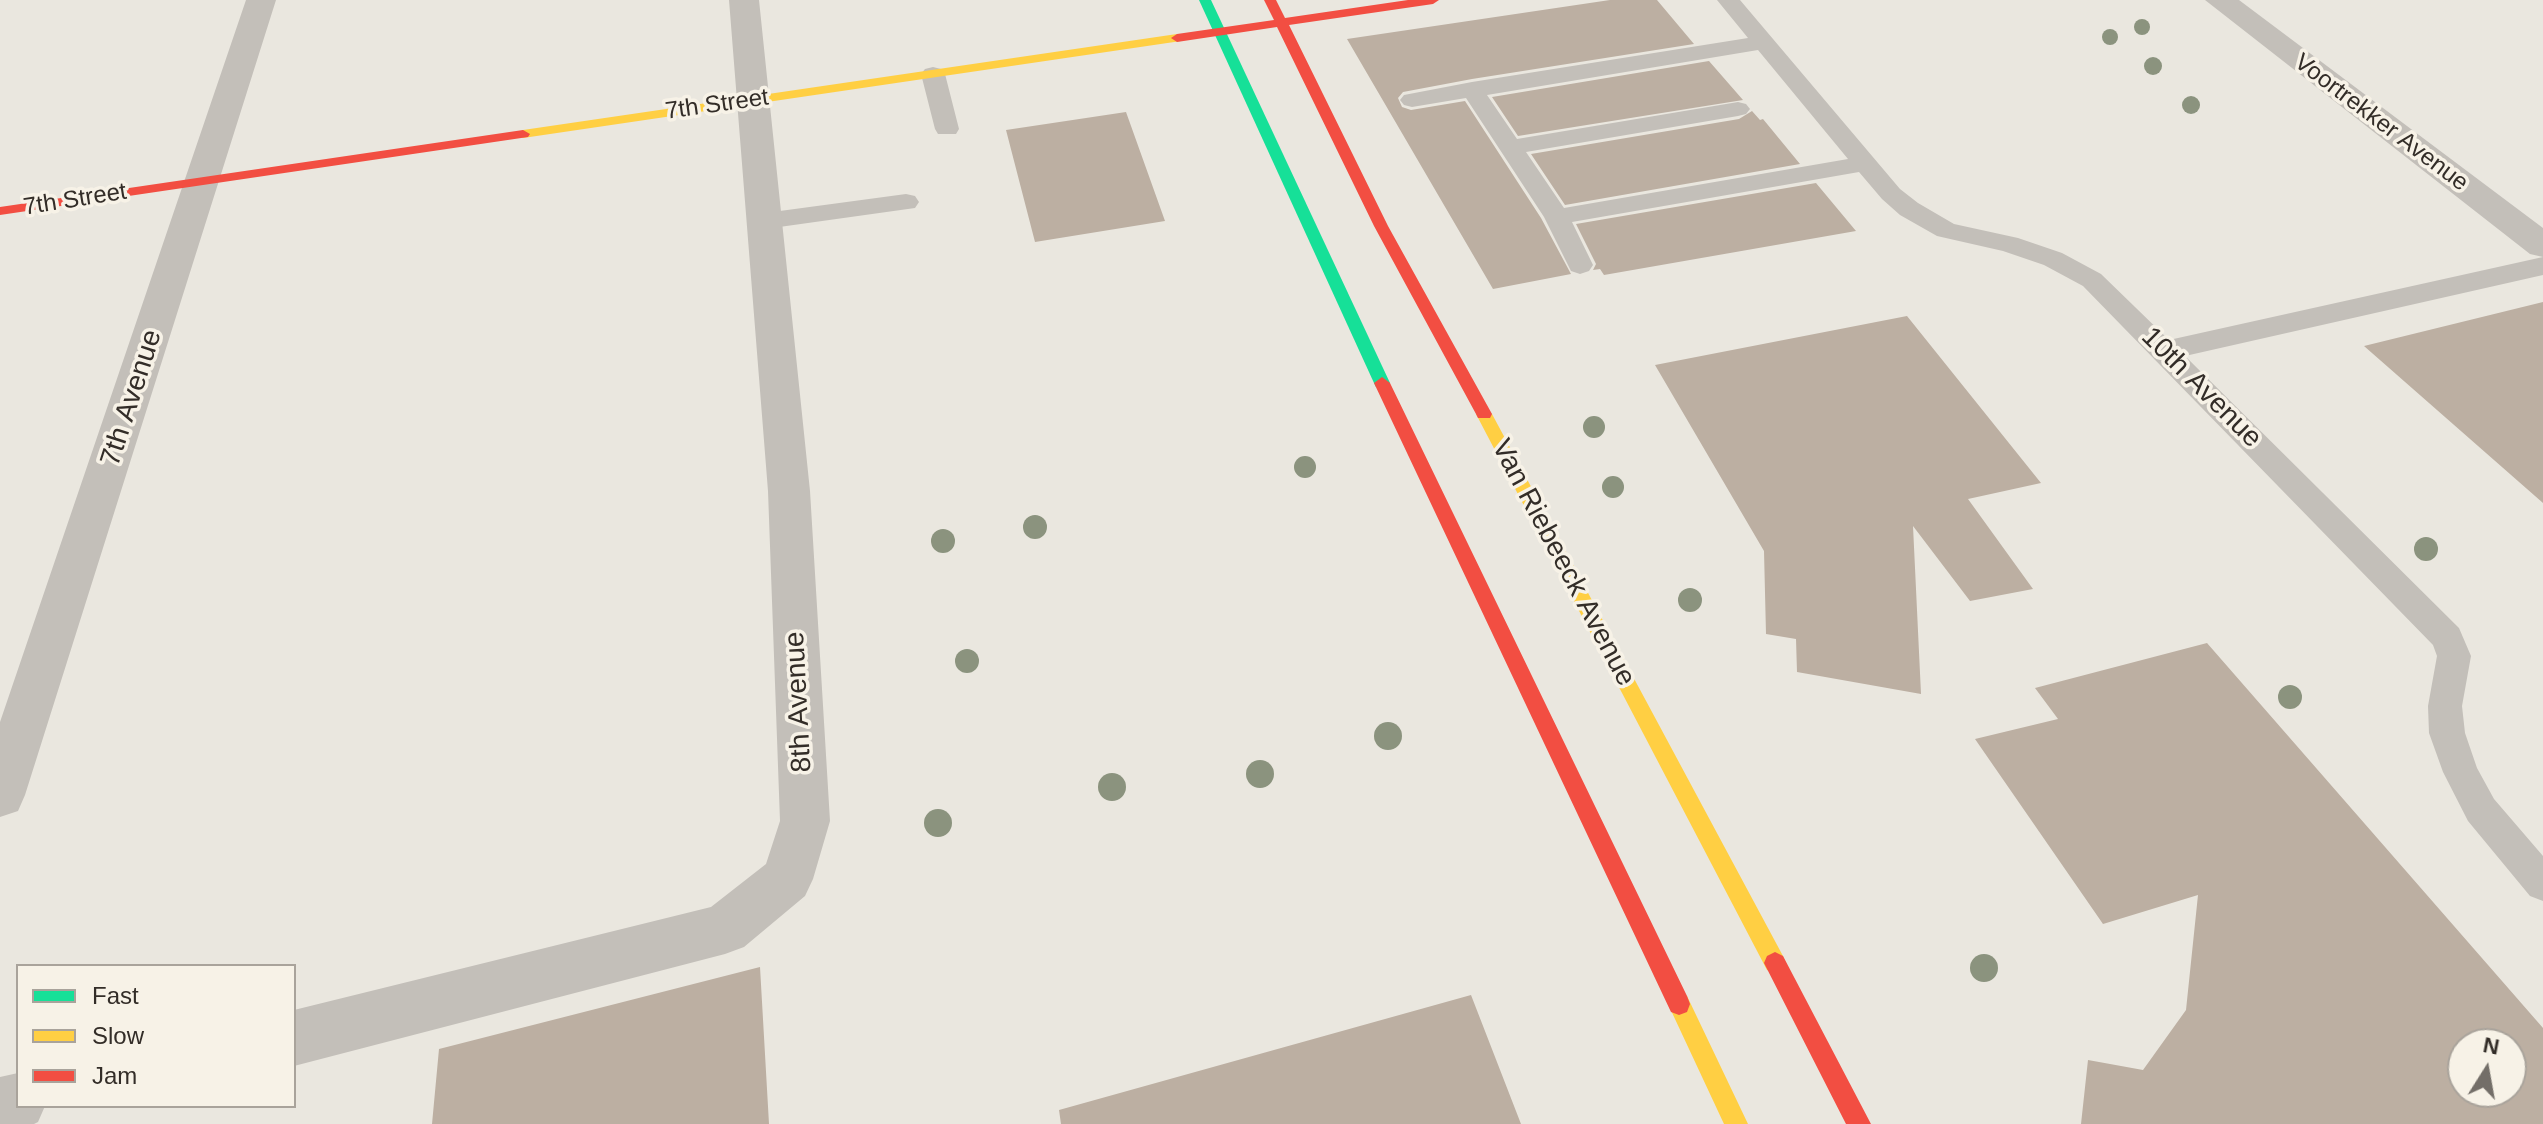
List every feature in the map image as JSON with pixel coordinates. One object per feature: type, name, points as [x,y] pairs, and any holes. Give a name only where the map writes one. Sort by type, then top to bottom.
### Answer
[{"type":"main road","points":[[1205,0],[1311,234],[1736,1124]]},
{"type":"main road","name":"Van Riebeeck Avenue","points":[[1270,0],[1381,226],[1576,583],[1859,1124]]},
{"type":"main road","name":"7th Street","points":[[0,211],[1433,0]]},
{"type":"street","name":"7th Avenue","points":[[0,795],[205,179],[261,0]]},
{"type":"street","name":"8th Avenue","points":[[296,1037],[725,929],[787,879],[805,821],[789,491],[744,0]]},
{"type":"street","name":"Voortrekker Avenue","points":[[2220,0],[2543,246]]},
{"type":"lane","name":"10th Avenue","points":[[1728,0],[1891,194],[1927,222],[2053,259],[2092,280],[2365,551],[2447,638],[2454,656],[2445,706],[2447,733],[2461,772],[2481,810],[2543,884]]},
{"type":"lane","points":[[1412,100],[1763,42]]},
{"type":"lane","points":[[933,74],[947,129]]},
{"type":"lane","points":[[1472,89],[1557,217],[1580,265]]},
{"type":"lane","points":[[1513,147],[1738,109]]},
{"type":"lane","points":[[1557,217],[1867,163]]},
{"type":"lane","points":[[765,221],[906,202]]},
{"type":"lane","points":[[2165,351],[2543,266]]},
{"type":"building","points":[[1610,0],[1657,0],[1694,44],[1472,79],[1403,92],[1398,98],[1402,107],[1411,110],[1465,101],[1541,218],[1571,274],[1493,289],[1347,39]]},
{"type":"building","points":[[1709,61],[1743,100],[1518,136],[1492,97]]},
{"type":"building","points":[[1752,111],[1760,120],[1763,119],[1800,164],[1565,205],[1531,154],[1739,119]]},
{"type":"building","points":[[1126,112],[1165,221],[1035,242],[1006,130]]},
{"type":"building","points":[[1816,183],[1856,231],[1604,275],[1600,269],[1593,270],[1596,264],[1576,224]]},
{"type":"building","points":[[2543,302],[2543,503],[2364,346]]},
{"type":"building","points":[[1907,316],[2041,483],[1968,499],[2033,589],[1970,601],[1913,526],[1921,694],[1797,672],[1796,639],[1766,634],[1764,551],[1655,365]]},
{"type":"building","points":[[2207,643],[2543,1028],[2543,1124],[2081,1124],[2088,1060],[2143,1070],[2186,1010],[2198,895],[2103,924],[1975,739],[2058,719],[2035,688]]},
{"type":"building","points":[[760,967],[769,1124],[432,1124],[439,1049]]},
{"type":"building","points":[[1471,995],[1521,1124],[1061,1124],[1059,1110]]},
{"type":"traffic: fast","points":[[1205,0],[1382,383]]},
{"type":"traffic: slow","points":[[523,134],[1177,38]]},
{"type":"traffic: slow","points":[[1484,414],[1775,963]]},
{"type":"traffic: slow","points":[[1679,1004],[1736,1124]]},
{"type":"traffic: jam","points":[[1270,0],[1381,226],[1484,414]]},
{"type":"traffic: jam","points":[[1177,38],[1433,0]]},
{"type":"traffic: jam","points":[[0,211],[523,134]]},
{"type":"traffic: jam","points":[[1382,383],[1679,1004]]},
{"type":"traffic: jam","points":[[1775,963],[1859,1124]]}]
